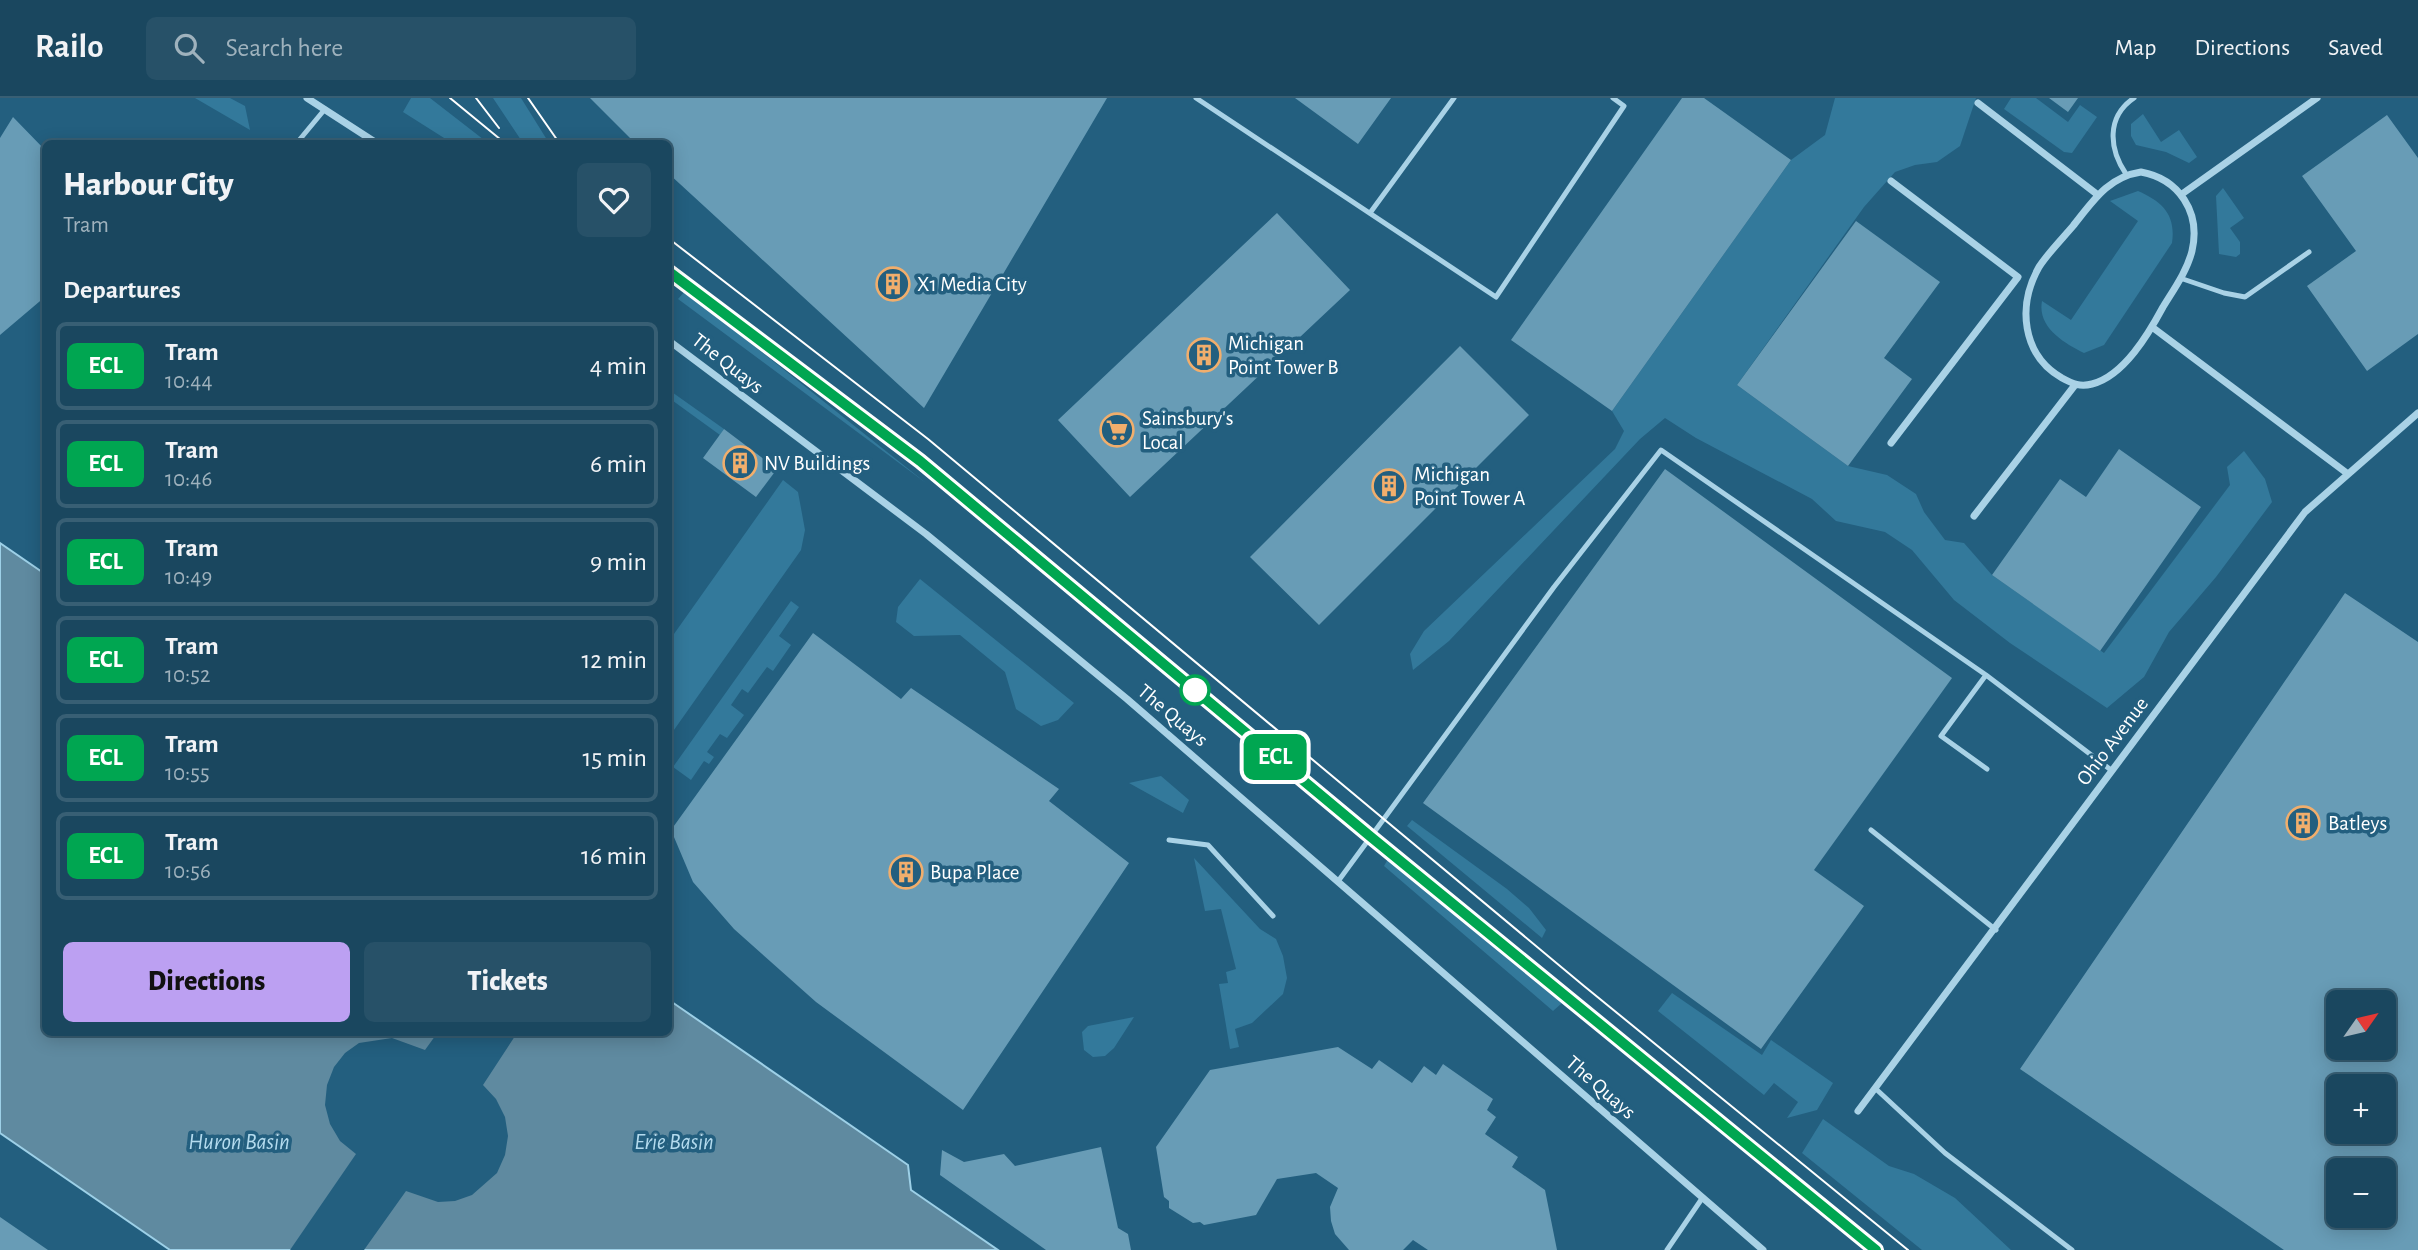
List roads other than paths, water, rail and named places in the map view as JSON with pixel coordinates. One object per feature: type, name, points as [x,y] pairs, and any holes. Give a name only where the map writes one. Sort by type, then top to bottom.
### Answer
[{"type":"street","points":[[307,98],[372,140]]},
{"type":"street","points":[[2182,194],[2317,98]]},
{"type":"street","points":[[1978,103],[2098,195]]},
{"type":"street","points":[[2126,174],[2157,175],[2171,183],[2182,194],[2190,212],[2194,233],[2190,256],[2180,278],[2133,356],[2094,384],[2075,385],[2050,371],[2027,341],[2027,303],[2039,268],[2110,182],[2126,174]]},
{"type":"street","points":[[1891,181],[2018,277],[2035,281]]},
{"type":"street","points":[[1891,443],[2018,277]]},
{"type":"street","points":[[2152,327],[2348,474]]},
{"type":"street","name":"The Quays","points":[[672,343],[926,534],[1127,698],[1763,1250]]},
{"type":"street","points":[[1974,516],[2075,385]]},
{"type":"street","name":"Ohio Avenue","points":[[1858,1111],[1996,930],[2111,770],[2305,512],[2418,413]]},
{"type":"lane","points":[[1196,98],[1496,298],[1624,106],[1613,98]]},
{"type":"lane","points":[[1370,213],[1454,98]]},
{"type":"lane","points":[[2126,174],[2116,161],[2112,145],[2113,129],[2119,113],[2134,98]]},
{"type":"lane","points":[[299,140],[325,109]]},
{"type":"lane","points":[[2180,278],[2245,297],[2309,252]]},
{"type":"lane","points":[[1339,880],[1554,587],[1661,450],[1986,676],[2111,770]]},
{"type":"lane","points":[[1986,676],[1941,736],[1987,769]]},
{"type":"lane","points":[[1871,830],[1996,930]]},
{"type":"lane","points":[[1169,840],[1208,845],[1273,916]]},
{"type":"lane","points":[[1876,1089],[1945,1153],[2072,1250]]},
{"type":"lane","points":[[1667,1250],[1703,1197]]},
{"type":"water","points":[[0,543],[42,572],[42,1036],[672,1036],[672,1002],[908,1165],[911,1190],[998,1250],[170,1250],[0,1133]]},
{"type":"tram line","points":[[450,98],[501,140]]},
{"type":"tram line","points":[[476,98],[499,128]]},
{"type":"tram line","points":[[528,98],[557,140]]},
{"type":"tram line","points":[[672,241],[928,439],[1584,986],[1908,1250]]},
{"type":"tram line","points":[[672,274],[920,461],[1371,837],[1876,1250]]},
{"type":"tram line","name":"ECL","points":[[672,274],[920,461],[1371,837],[1876,1250]]},
{"type":"place","name":"X1 Media City","points":[[893,284]]},
{"type":"place","name":"Michigan Point Tower B","points":[[1204,355]]},
{"type":"place","name":"Sainsbury's Local","points":[[1117,430]]},
{"type":"place","name":"NV Buildings","points":[[740,463]]},
{"type":"place","name":"Michigan Point Tower A","points":[[1389,486]]},
{"type":"place","name":"Batleys","points":[[2303,823]]},
{"type":"place","name":"Bupa Place","points":[[906,872]]},
{"type":"water label","name":"Huron Basin","points":[[239,1141]]},
{"type":"water label","name":"Erie Basin","points":[[674,1141]]}]
